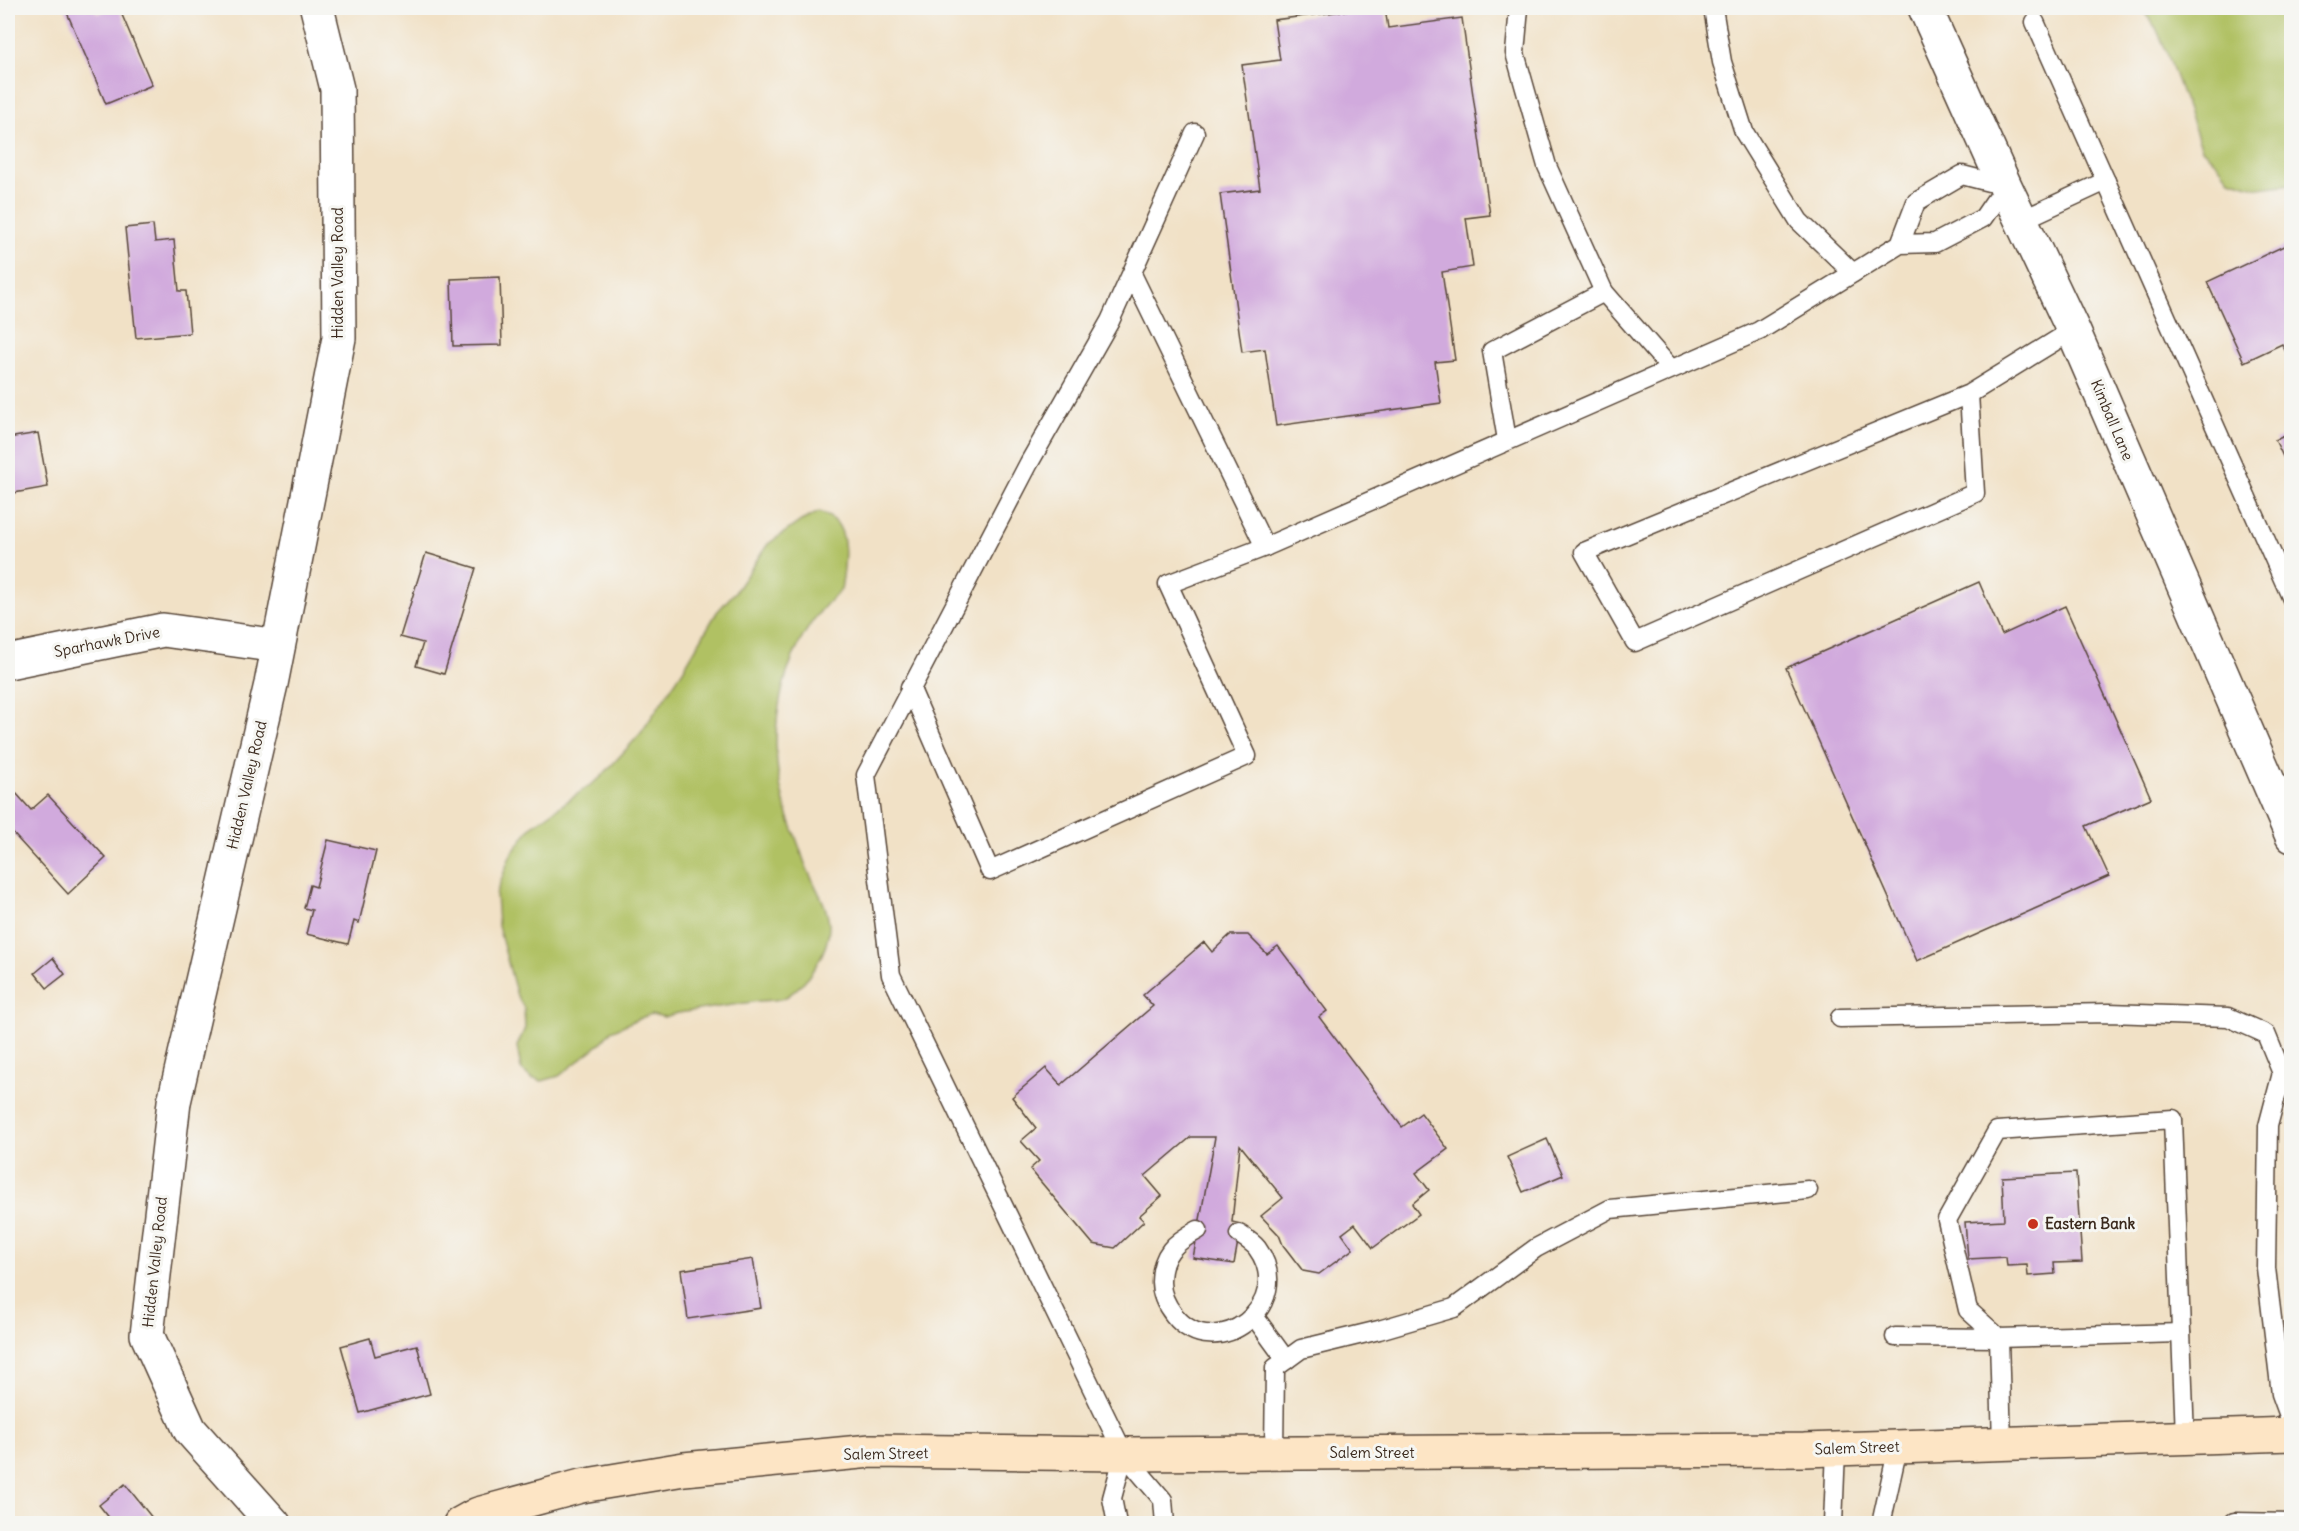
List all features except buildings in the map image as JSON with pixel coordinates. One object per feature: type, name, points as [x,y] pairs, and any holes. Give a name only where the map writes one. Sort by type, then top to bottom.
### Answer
[{"type":"main road","name":"Salem Street","points":[[460,1524],[478,1514],[581,1486],[684,1469],[871,1452],[1124,1454],[1836,1449],[2292,1434]]},
{"type":"street","name":"Hidden Valley Road","points":[[274,1524],[190,1430],[147,1335],[174,1102],[278,646],[339,338],[336,89],[317,8]]},
{"type":"street","name":"Kimball Lane","points":[[1925,8],[2073,330],[2292,836]]},
{"type":"street","name":"Sparhawk Drive","points":[[8,662],[163,630],[278,646]]},
{"type":"lane","points":[[1519,8],[1515,53],[1547,166],[1604,292],[1671,369]]},
{"type":"lane","points":[[1713,8],[1722,62],[1744,132],[1799,221],[1853,273]]},
{"type":"lane","points":[[2035,22],[2292,599]]},
{"type":"lane","points":[[1165,1524],[1163,1500],[1124,1454],[891,975],[866,775],[1029,463],[1110,321],[1195,133]]},
{"type":"lane","points":[[910,687],[990,871],[1247,756],[1168,584],[1265,547],[1759,330],[1900,244],[1935,243],[1983,218],[2005,186],[1962,175],[1916,202],[1900,244]]},
{"type":"lane","points":[[2022,220],[2106,181]]},
{"type":"lane","points":[[1132,274],[1265,547]]},
{"type":"lane","points":[[1507,440],[1492,351],[1604,292]]},
{"type":"lane","points":[[1970,394],[1975,493],[1635,642],[1584,552],[1970,394],[2073,330]]},
{"type":"lane","points":[[1840,1018],[2109,1013],[2228,1017],[2266,1034],[2282,1074],[2292,1090]]},
{"type":"lane","points":[[2282,1074],[2268,1126],[2266,1269],[2281,1395],[2292,1424]]},
{"type":"lane","points":[[2002,1444],[1999,1338],[1968,1310],[1947,1220],[1997,1131],[2174,1119],[2185,1437]]},
{"type":"lane","points":[[1274,1453],[1275,1368],[1301,1349],[1379,1330],[1454,1308],[1536,1248],[1610,1209],[1808,1190]]},
{"type":"lane","points":[[1198,1230],[1179,1240],[1168,1254],[1161,1270],[1161,1289],[1167,1306],[1178,1321],[1194,1330],[1212,1334],[1230,1332],[1246,1324],[1254,1316],[1266,1296],[1268,1279],[1264,1262],[1256,1247],[1239,1234]]},
{"type":"lane","points":[[1254,1316],[1286,1360]]},
{"type":"lane","points":[[1895,1337],[1999,1338],[2181,1333]]},
{"type":"lane","points":[[1881,1524],[1898,1447]]},
{"type":"lane","points":[[1833,1524],[1836,1449]]},
{"type":"lane","points":[[1117,1524],[1113,1498],[1124,1454]]},
{"type":"lane","points":[[2234,1522],[2292,1523]]},
{"type":"green space","points":[[2141,8],[2291,8],[2291,184],[2259,188],[2229,179],[2202,149],[2166,50],[2156,28]]},
{"type":"green space","points":[[819,512],[835,521],[843,536],[845,554],[841,590],[804,634],[792,660],[783,687],[776,745],[778,774],[786,809],[806,866],[828,916],[826,945],[816,966],[802,984],[786,997],[664,1017],[651,1014],[611,1031],[601,1043],[559,1076],[542,1081],[531,1078],[521,1069],[517,1046],[525,1028],[524,1008],[517,996],[498,926],[496,894],[510,856],[531,827],[600,778],[641,733],[683,670],[717,612],[735,592],[768,544],[801,521]]},
{"type":"place","name":"Eastern Bank","points":[[2033,1224]]}]
